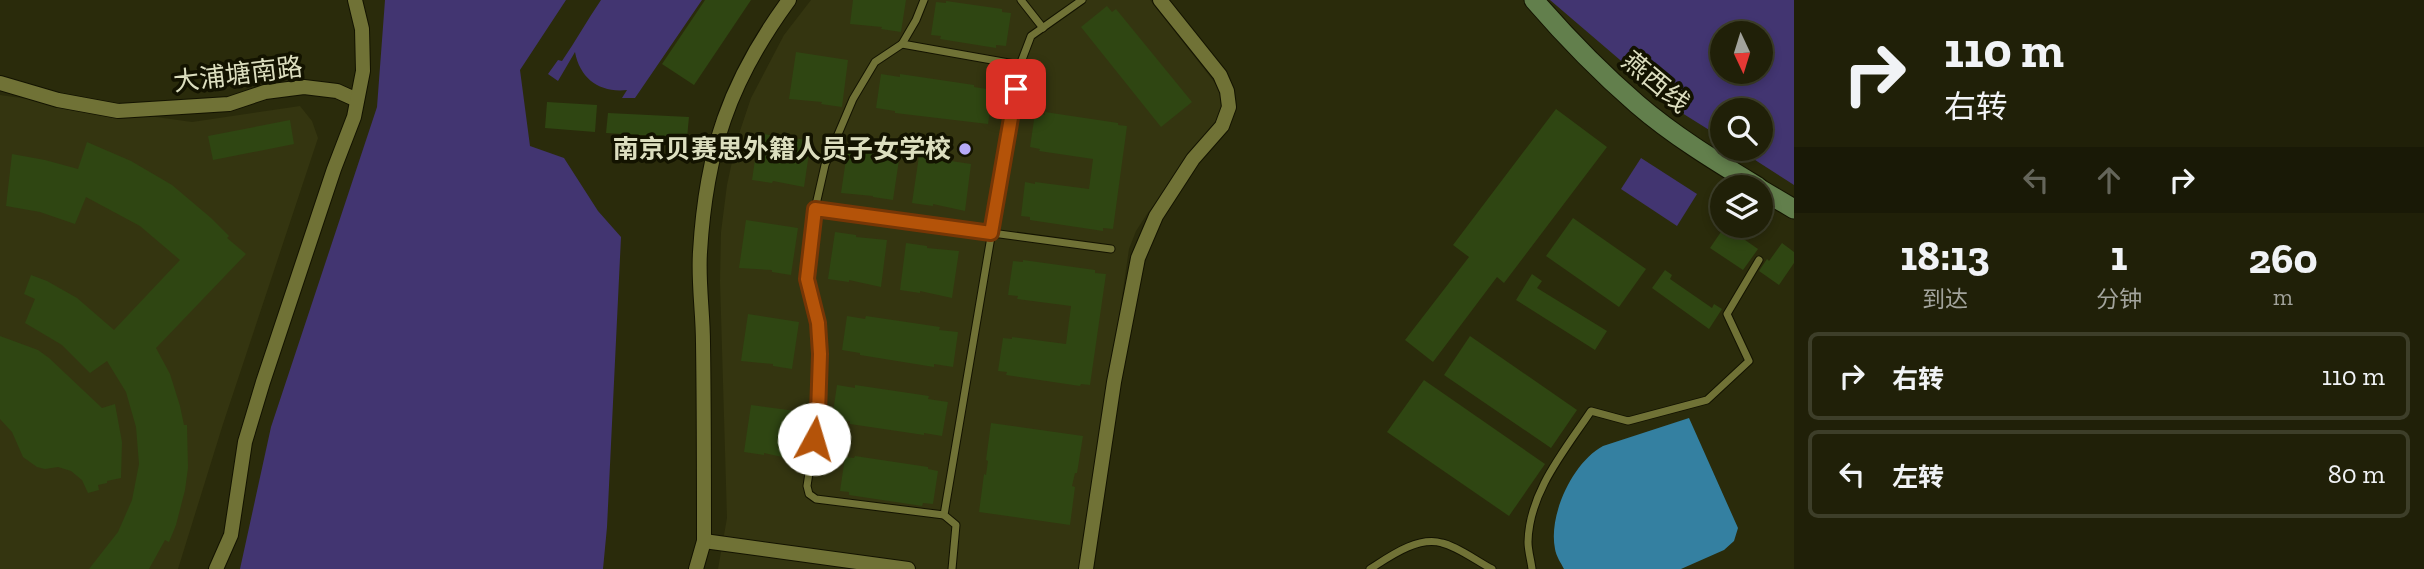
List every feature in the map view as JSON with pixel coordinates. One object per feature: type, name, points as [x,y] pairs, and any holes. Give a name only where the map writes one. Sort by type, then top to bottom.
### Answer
[{"type":"main road","name":"燕西线","points":[[1534,0],[1604,75],[1639,105],[1666,127],[1739,175]]},
{"type":"main road","name":"燕西线","points":[[1773,196],[1794,209]]},
{"type":"street","points":[[216,569],[231,535],[245,442],[259,394],[354,117],[363,71],[362,29],[355,0]]},
{"type":"street","points":[[696,569],[704,541],[700,255],[706,192],[717,137],[738,80],[764,34],[789,0]]},
{"type":"street","points":[[1086,569],[1114,382],[1138,258],[1156,216],[1193,159],[1222,126],[1229,107],[1227,91],[1220,75],[1160,0]]},
{"type":"street","name":"大浦塘南路","points":[[0,83],[58,100],[118,111],[229,104],[265,92],[304,87],[337,91],[357,100]]},
{"type":"street","points":[[704,541],[908,569]]},
{"type":"lane","points":[[924,0],[902,44],[875,62],[853,99],[825,165],[815,209],[807,279],[818,323],[820,354],[818,414],[807,486],[809,494],[816,499],[944,515],[956,525],[953,569]]},
{"type":"lane","points":[[1021,0],[1043,28]]},
{"type":"lane","points":[[944,515],[1020,65],[1031,36],[1082,0]]},
{"type":"lane","points":[[902,44],[1020,65]]},
{"type":"lane","points":[[815,209],[1111,249]]},
{"type":"lane","points":[[1532,569],[1528,540],[1536,504],[1552,469],[1591,411],[1628,421],[1707,400],[1749,361],[1727,314],[1759,260]]},
{"type":"lane","points":[[1370,569],[1398,551],[1423,543],[1441,542],[1492,569]]},
{"type":"shaded area","points":[[385,0],[566,0],[520,70],[530,146],[564,158],[598,211],[621,237],[603,569],[240,569],[271,427],[377,107]]},
{"type":"shaded area","points":[[601,0],[702,0],[635,98],[622,98],[627,90],[608,89],[593,82],[581,70],[575,52],[558,81],[548,74],[558,60],[562,61]]},
{"type":"shaded area","points":[[811,0],[1150,0],[1219,88],[1225,101],[1219,123],[1147,214],[1129,249],[1082,569],[718,569],[727,518],[720,281],[721,232],[727,185],[736,143],[751,98],[784,35]]},
{"type":"shaded area","points":[[1550,0],[1794,0],[1794,185],[1757,161],[1773,161],[1773,98],[1710,98],[1710,130],[1682,113]]},
{"type":"shaded area","points":[[0,95],[192,122],[300,106],[312,121],[318,138],[178,569],[0,569]]},
{"type":"shaded area","points":[[1641,158],[1697,194],[1677,226],[1621,189]]},
{"type":"water","points":[[1689,418],[1738,528],[1734,541],[1724,550],[1681,569],[1564,569],[1555,549],[1555,521],[1565,491],[1582,464],[1603,446]]},
{"type":"building","points":[[705,0],[751,0],[694,85],[662,64]]},
{"type":"building","points":[[853,0],[906,0],[901,32],[850,24]]},
{"type":"building","points":[[936,2],[1002,9],[1002,12],[1011,13],[1006,46],[996,45],[996,48],[940,39],[941,36],[931,35]]},
{"type":"building","points":[[1107,6],[1112,12],[1116,9],[1192,102],[1161,127],[1081,27]]},
{"type":"building","points":[[796,52],[848,60],[842,107],[789,99]]},
{"type":"building","points":[[881,74],[900,77],[900,74],[993,90],[988,124],[895,113],[876,108]]},
{"type":"building","points":[[547,102],[597,105],[595,132],[545,128]]},
{"type":"building","points":[[1556,109],[1607,147],[1504,283],[1497,277],[1433,362],[1405,340],[1469,257],[1453,245]]},
{"type":"building","points":[[1045,112],[1127,126],[1113,229],[1103,228],[1103,231],[1030,220],[1030,217],[1021,216],[1025,182],[1089,189],[1093,159],[1039,151],[1040,149],[1030,147],[1035,113],[1045,115]]},
{"type":"building","points":[[608,113],[689,117],[687,138],[606,133]]},
{"type":"building","points":[[290,120],[294,144],[213,160],[208,136]]},
{"type":"building","points":[[759,133],[811,140],[804,187],[752,180]]},
{"type":"building","points":[[87,142],[131,161],[172,185],[211,218],[229,236],[227,238],[246,254],[156,348],[170,374],[184,425],[187,425],[188,468],[176,525],[169,542],[165,540],[149,569],[89,569],[118,532],[132,500],[139,464],[136,427],[126,392],[107,361],[90,373],[62,345],[25,323],[35,299],[24,294],[31,275],[47,281],[77,298],[114,330],[180,260],[140,226],[86,197],[75,224],[40,212],[6,206],[12,154],[78,169]]},
{"type":"building","points":[[848,146],[900,153],[893,200],[841,193]]},
{"type":"building","points":[[919,156],[971,164],[965,211],[933,204],[912,203]]},
{"type":"building","points":[[1573,218],[1646,269],[1619,307],[1546,256]]},
{"type":"building","points":[[746,220],[798,228],[791,275],[772,270],[739,268]]},
{"type":"building","points":[[835,232],[887,240],[881,287],[849,280],[828,279]]},
{"type":"building","points":[[1717,238],[1742,238],[1758,249],[1743,270],[1710,248]]},
{"type":"building","points":[[906,243],[959,251],[952,298],[900,290]]},
{"type":"building","points":[[1782,243],[1794,252],[1794,263],[1779,285],[1759,271]]},
{"type":"building","points":[[1013,261],[1095,270],[1095,273],[1106,274],[1090,385],[1080,386],[1006,375],[1007,372],[998,371],[1003,338],[1066,344],[1071,306],[1017,299],[1018,296],[1008,295]]},
{"type":"building","points":[[1665,270],[1672,275],[1670,279],[1712,308],[1714,304],[1722,309],[1709,329],[1652,288]]},
{"type":"building","points":[[1532,274],[1542,281],[1537,288],[1607,331],[1595,350],[1516,300]]},
{"type":"building","points":[[748,314],[799,322],[792,369],[741,361]]},
{"type":"building","points":[[847,316],[865,319],[866,316],[958,332],[953,367],[934,364],[934,367],[842,350]]},
{"type":"building","points":[[0,336],[38,350],[102,408],[115,404],[122,442],[121,478],[98,485],[99,490],[88,493],[82,480],[71,471],[58,467],[37,467],[23,457],[12,432],[0,419]]},
{"type":"building","points":[[1470,336],[1577,410],[1551,448],[1444,375]]},
{"type":"building","points":[[1424,380],[1545,464],[1509,516],[1387,432]]},
{"type":"building","points":[[837,385],[855,388],[855,385],[929,396],[928,399],[948,402],[942,436],[850,424],[850,421],[832,419]]},
{"type":"building","points":[[751,405],[803,412],[796,460],[744,452]]},
{"type":"building","points":[[991,423],[1083,436],[1072,486],[1075,487],[1070,525],[979,512],[988,461]]},
{"type":"building","points":[[855,456],[928,467],[938,471],[933,504],[923,503],[922,506],[849,495],[849,492],[840,491],[845,457]]},
{"type":"place","name":"南京贝赛思外籍人员子女学校","points":[[965,149]]},
{"type":"route","points":[[814,439],[818,414],[820,354],[818,323],[807,279],[815,209],[991,233],[1016,89]]}]
